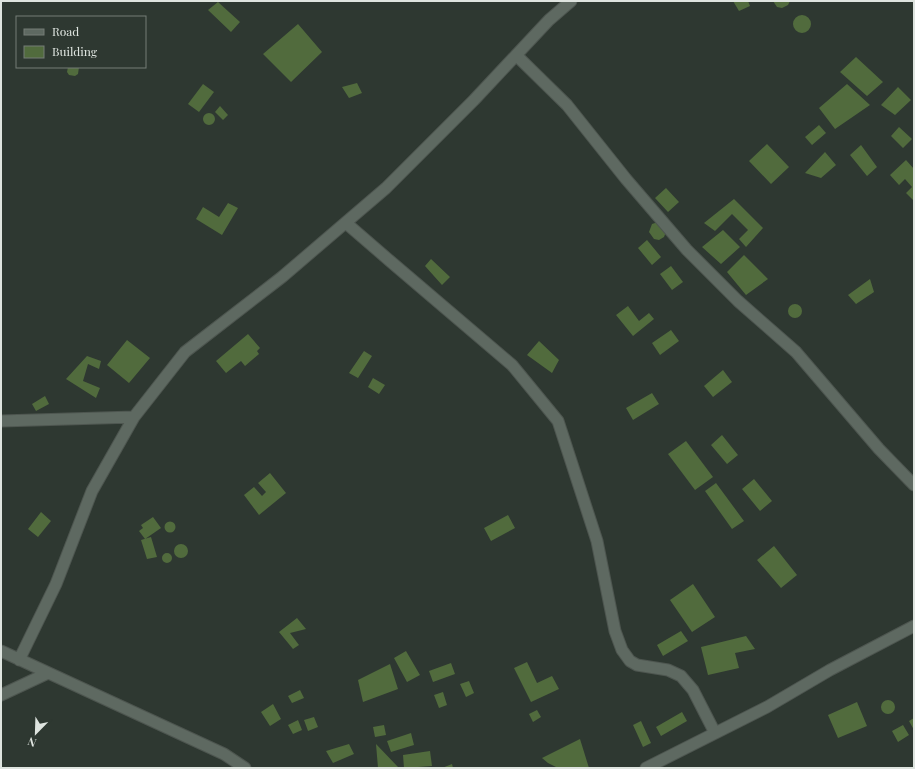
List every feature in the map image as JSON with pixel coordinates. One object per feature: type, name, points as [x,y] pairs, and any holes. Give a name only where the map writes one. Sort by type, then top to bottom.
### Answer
[{"type":"street","points":[[19,660],[56,584],[92,491],[134,417],[185,352],[282,277],[386,188],[549,20],[572,1]]},
{"type":"street","points":[[516,55],[567,105],[626,179],[687,250],[738,301],[796,352],[879,449],[914,485]]},
{"type":"street","points":[[346,223],[512,365],[558,421],[596,541],[615,630],[622,650],[630,661],[637,665],[668,670],[681,676],[693,690],[715,733]]},
{"type":"street","points":[[1,421],[134,417]]},
{"type":"street","points":[[646,768],[767,707],[830,670],[914,626]]},
{"type":"street","points":[[1,652],[224,754],[245,768]]},
{"type":"street","points":[[1,695],[48,673]]},
{"type":"building","points":[[733,1],[748,1],[750,6],[739,11]]},
{"type":"building","points":[[773,1],[790,1],[788,5],[782,8],[777,7]]},
{"type":"building","points":[[218,2],[240,22],[231,32],[208,10]]},
{"type":"building","points":[[802,15],[808,18],[811,24],[808,30],[802,33],[796,30],[793,24],[796,18]]},
{"type":"building","points":[[298,24],[322,52],[291,82],[263,54]]},
{"type":"building","points":[[856,57],[883,82],[867,96],[840,72]]},
{"type":"building","points":[[68,68],[79,68],[78,74],[75,76],[69,75],[67,72]]},
{"type":"building","points":[[357,83],[362,93],[349,98],[342,87]]},
{"type":"building","points":[[203,84],[214,92],[199,112],[188,104]]},
{"type":"building","points":[[847,84],[870,105],[835,129],[819,108]]},
{"type":"building","points":[[898,87],[911,100],[895,115],[881,105]]},
{"type":"building","points":[[220,106],[228,115],[223,120],[215,112]]},
{"type":"building","points":[[209,113],[213,115],[215,119],[213,123],[209,125],[205,123],[203,119],[205,115]]},
{"type":"building","points":[[819,125],[826,133],[812,145],[805,137]]},
{"type":"building","points":[[899,127],[912,139],[903,148],[891,136]]},
{"type":"building","points":[[767,144],[789,167],[771,184],[749,161]]},
{"type":"building","points":[[861,145],[877,167],[867,176],[850,155]]},
{"type":"building","points":[[825,152],[836,165],[821,178],[805,173]]},
{"type":"building","points":[[906,160],[914,169],[914,201],[906,193],[912,187],[905,179],[899,185],[890,175]]},
{"type":"building","points":[[666,188],[679,202],[668,212],[655,198]]},
{"type":"building","points":[[734,199],[763,228],[746,247],[739,239],[748,230],[732,214],[715,231],[704,223]]},
{"type":"building","points":[[228,203],[238,208],[222,235],[196,219],[203,207],[219,217]]},
{"type":"building","points":[[658,222],[666,232],[664,237],[659,240],[654,239],[649,232],[652,224]]},
{"type":"building","points":[[723,230],[740,247],[721,264],[702,247]]},
{"type":"building","points":[[647,240],[661,257],[652,265],[638,248]]},
{"type":"building","points":[[744,255],[768,279],[746,295],[727,272]]},
{"type":"building","points":[[431,259],[450,277],[442,285],[425,266]]},
{"type":"building","points":[[671,266],[683,282],[672,290],[660,274]]},
{"type":"building","points":[[870,279],[874,292],[856,304],[848,295]]},
{"type":"building","points":[[795,304],[800,306],[802,311],[800,316],[795,318],[790,316],[788,311],[790,306]]},
{"type":"building","points":[[628,306],[639,321],[649,313],[654,319],[633,336],[616,315]]},
{"type":"building","points":[[671,330],[679,341],[660,355],[652,343]]},
{"type":"building","points":[[248,334],[260,348],[257,351],[259,354],[245,366],[241,361],[226,373],[216,361]]},
{"type":"building","points":[[127,340],[150,358],[129,383],[107,365]]},
{"type":"building","points":[[539,341],[559,360],[552,373],[527,355]]},
{"type":"building","points":[[364,351],[372,356],[358,378],[349,373]]},
{"type":"building","points":[[87,356],[101,361],[99,369],[88,364],[83,381],[100,388],[96,398],[66,379]]},
{"type":"building","points":[[723,370],[732,382],[713,397],[704,386]]},
{"type":"building","points":[[373,378],[385,385],[379,394],[368,387]]},
{"type":"building","points":[[652,393],[659,404],[633,420],[626,408]]},
{"type":"building","points":[[45,396],[49,404],[36,411],[32,404]]},
{"type":"building","points":[[722,435],[738,455],[727,464],[711,445]]},
{"type":"building","points":[[686,441],[713,477],[695,490],[668,454]]},
{"type":"building","points":[[270,473],[286,493],[259,515],[244,495],[254,487],[262,496],[266,492],[258,483]]},
{"type":"building","points":[[754,479],[772,501],[760,511],[742,489]]},
{"type":"building","points":[[716,483],[744,521],[732,529],[705,491]]},
{"type":"building","points":[[41,512],[51,521],[38,537],[28,529]]},
{"type":"building","points":[[508,515],[515,528],[491,541],[484,528]]},
{"type":"building","points":[[153,517],[161,528],[145,539],[139,531],[143,528],[141,525]]},
{"type":"building","points":[[170,521],[174,523],[176,527],[174,531],[170,533],[166,531],[164,527],[166,523]]},
{"type":"building","points":[[151,537],[157,557],[147,559],[141,540]]},
{"type":"building","points":[[178,544],[184,544],[188,548],[188,554],[184,558],[178,558],[174,554],[174,548]]},
{"type":"building","points":[[774,546],[797,575],[781,588],[757,560]]},
{"type":"building","points":[[165,553],[169,553],[171,554],[171,562],[165,563],[162,560],[162,556]]},
{"type":"building","points":[[693,584],[715,617],[692,632],[670,600]]},
{"type":"building","points":[[297,618],[306,629],[290,633],[299,645],[293,649],[279,632]]},
{"type":"building","points":[[681,631],[688,641],[663,656],[657,645]]},
{"type":"building","points":[[746,636],[755,649],[735,653],[739,668],[708,675],[701,647]]},
{"type":"building","points":[[406,651],[420,675],[407,682],[394,658]]},
{"type":"building","points":[[527,662],[537,683],[552,676],[559,689],[531,702],[514,668]]},
{"type":"building","points":[[451,663],[455,674],[433,682],[429,671]]},
{"type":"building","points":[[390,664],[398,689],[363,702],[358,680]]},
{"type":"building","points":[[469,681],[474,693],[466,697],[460,684]]},
{"type":"building","points":[[300,690],[304,698],[292,703],[288,696]]},
{"type":"building","points":[[443,692],[447,705],[439,708],[434,695]]},
{"type":"building","points":[[885,700],[891,700],[895,704],[895,710],[891,714],[885,714],[881,710],[881,704]]},
{"type":"building","points":[[857,702],[867,726],[838,738],[828,715]]},
{"type":"building","points":[[273,704],[281,719],[270,726],[261,712]]},
{"type":"building","points":[[537,710],[541,717],[533,722],[529,714]]},
{"type":"building","points":[[682,712],[687,721],[661,736],[656,727]]},
{"type":"building","points":[[314,717],[318,727],[308,731],[304,720]]},
{"type":"building","points":[[914,718],[914,730],[909,721]]},
{"type":"building","points":[[298,720],[302,730],[293,734],[288,725]]},
{"type":"building","points":[[641,721],[651,743],[643,747],[633,725]]},
{"type":"building","points":[[384,725],[386,735],[375,737],[373,727]]},
{"type":"building","points":[[903,725],[909,735],[898,742],[892,731]]},
{"type":"building","points":[[411,733],[414,745],[391,752],[387,741]]},
{"type":"building","points":[[580,739],[589,768],[558,768],[542,758]]},
{"type":"building","points":[[349,744],[354,754],[333,763],[326,751]]},
{"type":"building","points":[[376,744],[398,767],[378,768]]},
{"type":"building","points":[[430,751],[432,766],[404,768],[403,755]]},
{"type":"building","points":[[452,764],[453,768],[442,768]]}]
